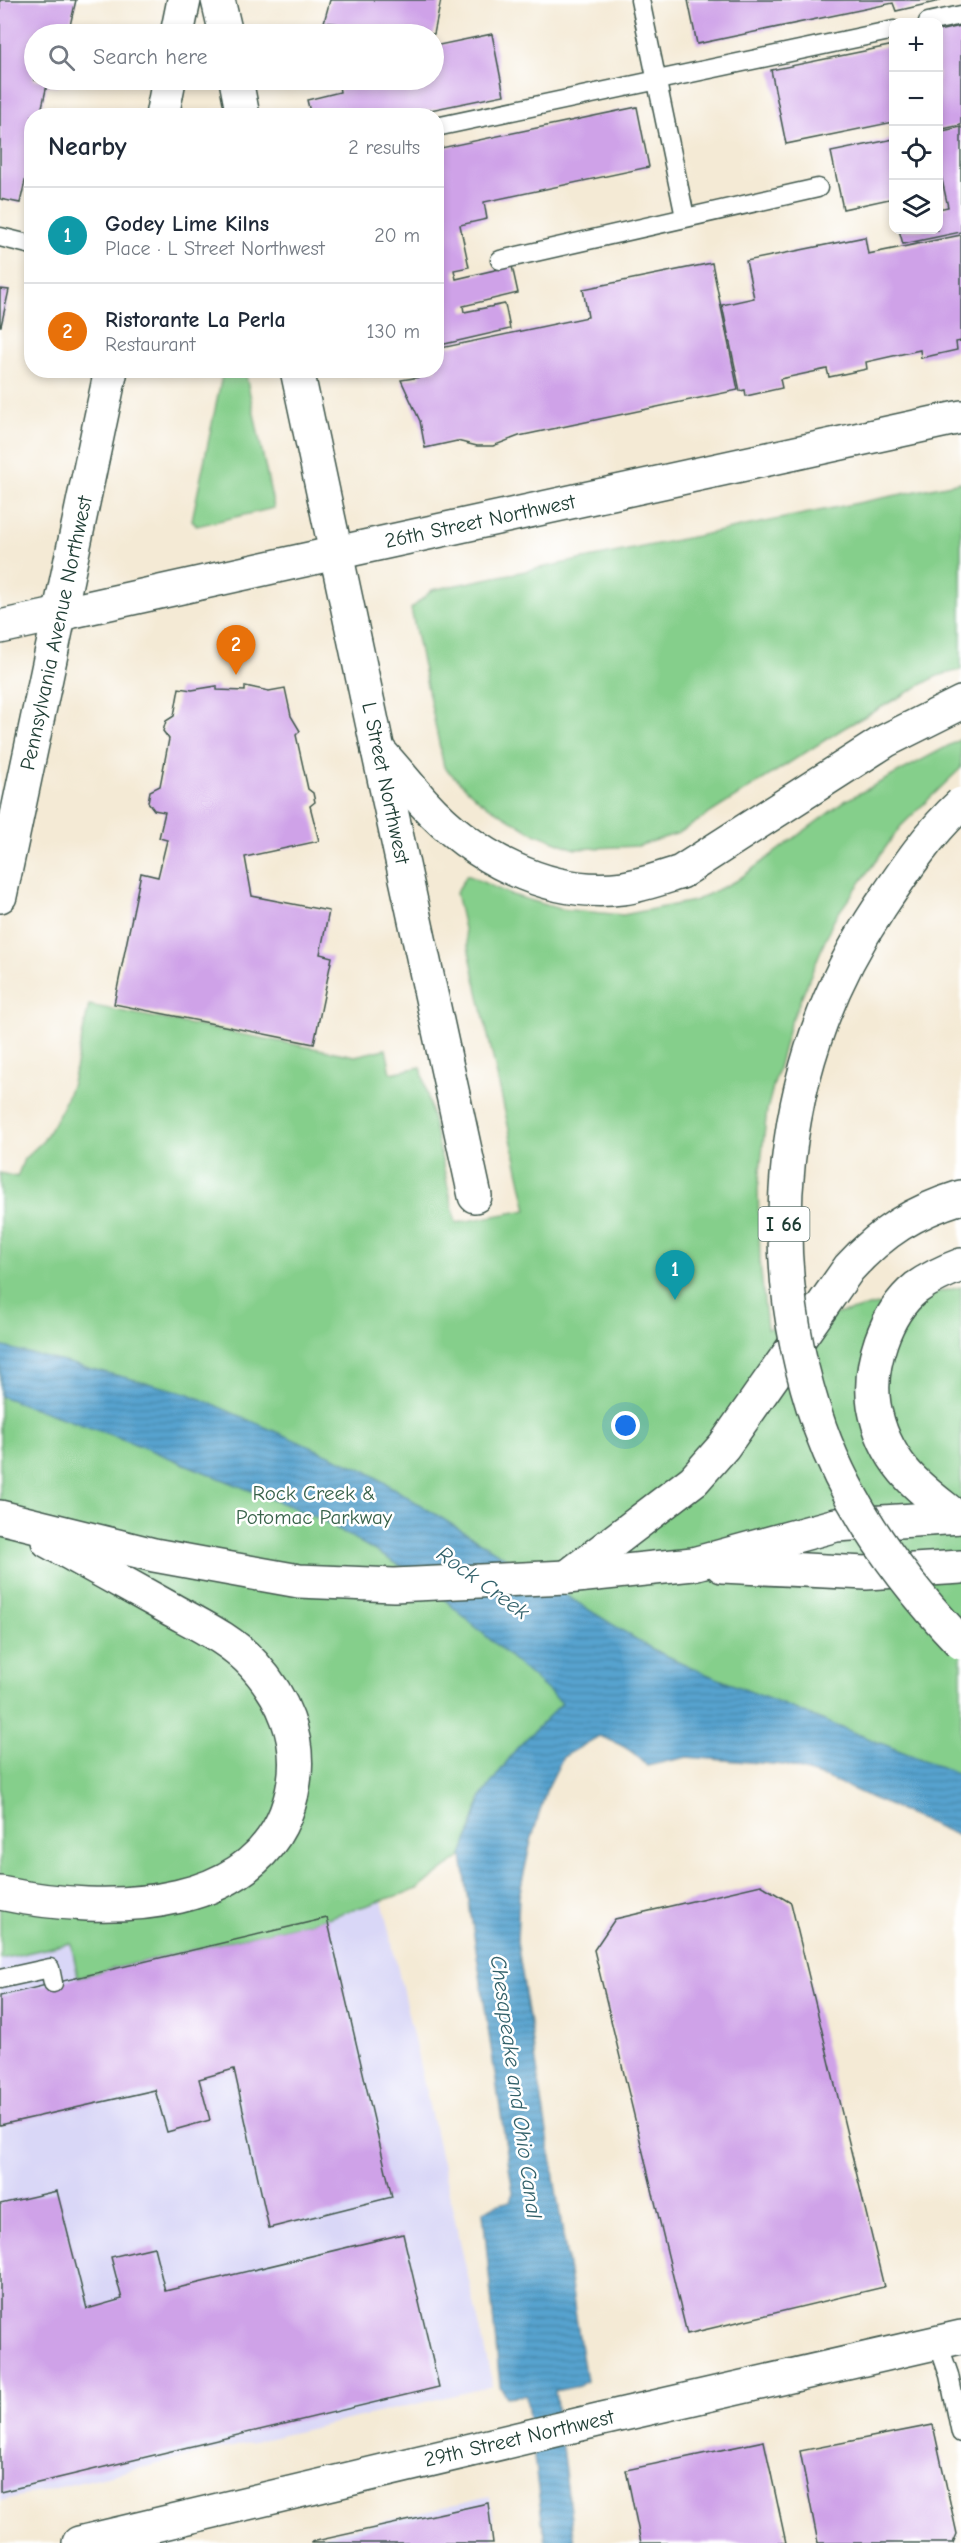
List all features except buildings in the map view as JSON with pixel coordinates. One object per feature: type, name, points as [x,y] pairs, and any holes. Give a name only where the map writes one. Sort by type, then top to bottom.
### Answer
[{"type":"main road","points":[[179,24],[184,0]]},
{"type":"main road","points":[[218,0],[224,24]]},
{"type":"main road","points":[[164,108],[167,90]]},
{"type":"main road","points":[[238,90],[241,108]]},
{"type":"main road","name":"Pennsylvania Avenue Northwest","points":[[0,896],[109,378]]},
{"type":"main road","name":"L Street Northwest","points":[[299,378],[475,1196]]},
{"type":"main road","name":"26th Street Northwest","points":[[0,627],[961,417]]},
{"type":"main road","points":[[378,750],[424,803],[478,849],[508,867],[564,885],[591,889],[622,888],[681,872],[885,741],[961,703]]},
{"type":"main road","name":"I 66","points":[[961,804],[925,844],[868,925],[826,1007],[809,1052],[798,1097],[789,1150],[784,1201],[784,1247],[794,1334],[804,1376],[825,1439],[861,1511],[893,1564],[921,1599],[961,1642]]},
{"type":"main road","points":[[567,1577],[667,1503],[693,1480],[724,1446],[849,1268],[866,1249],[889,1229],[911,1216],[934,1205],[961,1197]]},
{"type":"main road","points":[[959,1517],[905,1472],[891,1450],[880,1428],[874,1404],[874,1377],[878,1352],[899,1307],[915,1290],[930,1279],[961,1265]]},
{"type":"main road","points":[[693,1564],[836,1525],[959,1517]]},
{"type":"main road","points":[[5,1519],[154,1556],[299,1581],[394,1585],[567,1577],[693,1564],[866,1574],[961,1567]]},
{"type":"main road","points":[[0,1893],[54,1901],[130,1904],[157,1902],[207,1887],[254,1861],[268,1847],[281,1827],[288,1808],[295,1775],[296,1753],[283,1706],[254,1664],[214,1633],[5,1519]]},
{"type":"main road","name":"29th Street Northwest","points":[[79,2543],[489,2445],[950,2340]]},
{"type":"lane","points":[[640,0],[685,217]]},
{"type":"lane","points":[[943,19],[961,15]]},
{"type":"lane","points":[[444,125],[889,31]]},
{"type":"lane","points":[[500,260],[818,188]]},
{"type":"lane","points":[[0,237],[24,242]]},
{"type":"lane","points":[[0,1979],[50,1968],[53,1983]]},
{"type":"lane","points":[[950,2340],[949,2376],[961,2433]]},
{"type":"shaded area","points":[[382,1900],[493,2386],[0,2501],[0,1959],[72,1943],[79,1977]]},
{"type":"shaded area","points":[[490,2497],[495,2543],[289,2543]]},
{"type":"green space","points":[[222,378],[246,378],[274,508],[197,526],[192,520]]},
{"type":"green space","points":[[961,482],[961,670],[937,676],[844,728],[679,833],[638,846],[575,849],[529,831],[480,801],[444,767],[411,609],[432,590]]},
{"type":"green space","name":"Rock Creek & Potomac Parkway","points":[[961,739],[961,768],[901,826],[834,919],[789,1027],[767,1110],[758,1189],[760,1263],[767,1329],[961,1287],[961,1775],[706,1674],[652,1649],[482,1796],[462,1856],[418,1889],[327,1918],[78,1977],[71,1943],[0,1959],[0,1173],[17,1177],[24,1159],[43,1141],[61,1111],[72,1083],[89,1005],[355,1056],[386,1049],[391,1073],[421,1067],[456,1223],[527,1210],[456,893],[467,875],[509,894],[560,909],[623,915],[694,901],[736,881],[845,801]]},
{"type":"water","points":[[0,1346],[187,1393],[366,1471],[652,1649],[706,1674],[961,1775],[961,1837],[827,1778],[785,1765],[687,1757],[647,1766],[625,1748],[599,1736],[563,1757],[546,1791],[531,1841],[519,1896],[517,1941],[586,2381],[579,2386],[555,2391],[574,2543],[545,2543],[526,2395],[507,2397],[500,2386],[483,2212],[510,2201],[513,2193],[462,1856],[482,1796],[516,1749],[562,1703],[419,1577],[321,1519],[125,1440],[0,1396]]},
{"type":"place","name":"Ristorante La Perla","points":[[236,675]]},
{"type":"place","name":"Godey Lime Kilns","points":[[675,1300]]},
{"type":"water label","name":"Rock Creek","points":[[483,1583]]},
{"type":"water label","name":"Chesapeake and Ohio Canal","points":[[516,2087]]}]
